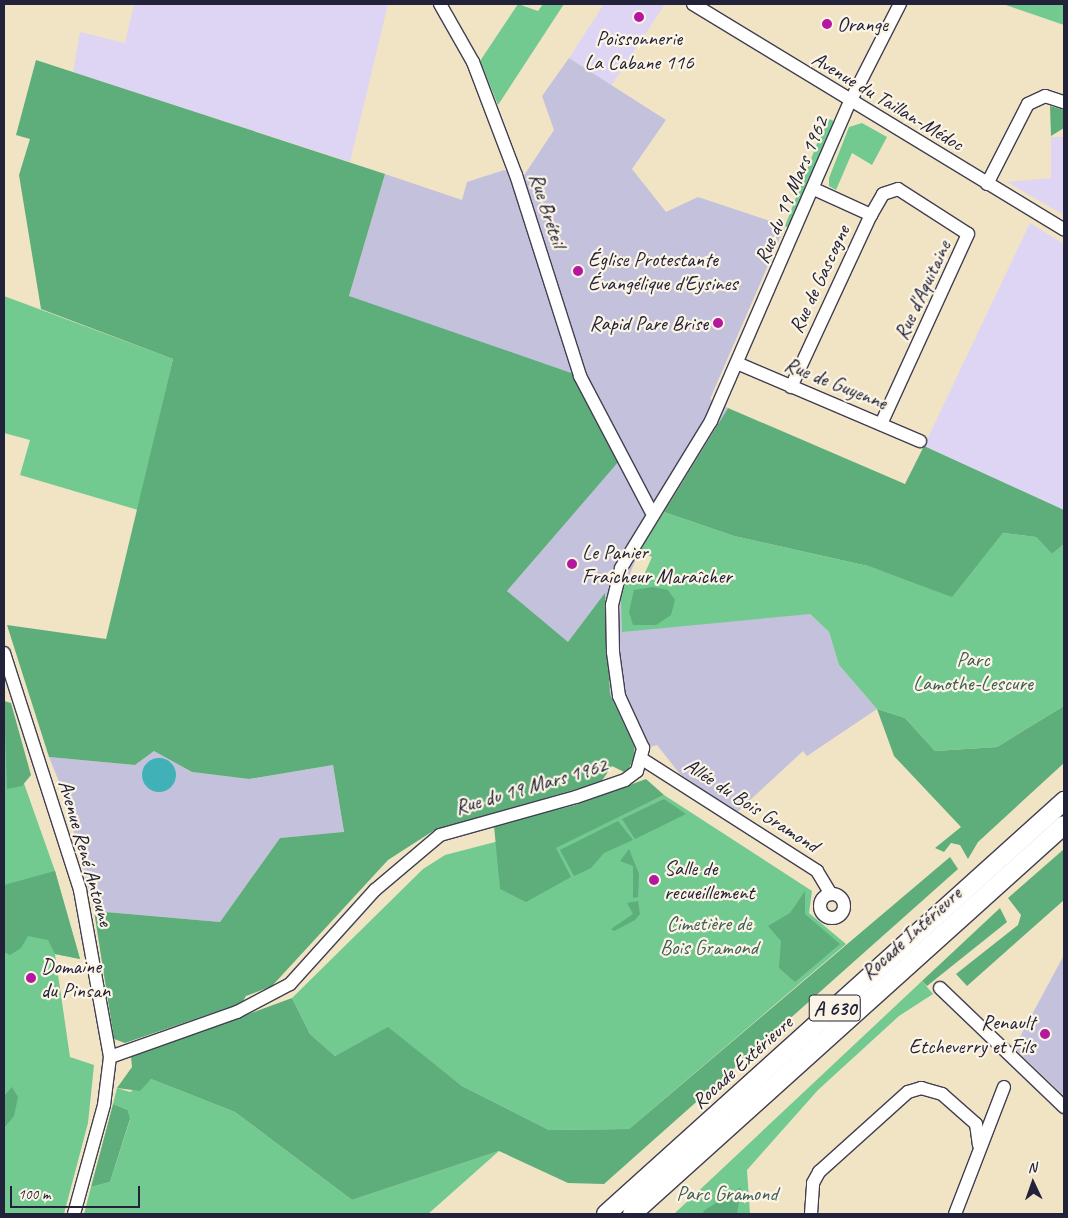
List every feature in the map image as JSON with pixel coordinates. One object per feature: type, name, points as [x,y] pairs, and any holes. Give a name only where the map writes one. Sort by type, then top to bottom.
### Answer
[{"type":"highway","name":"Rocade Extérieure","points":[[606,1214],[1064,801]]},
{"type":"highway","name":"Rocade Intérieure","points":[[632,1214],[1064,825]]},
{"type":"street","name":"Rue Bréteil","points":[[440,4],[473,62],[516,175],[580,376],[652,511]]},
{"type":"street","name":"Avenue du Taillan-Médoc","points":[[693,4],[850,102],[1064,230]]},
{"type":"street","name":"Rue du 19 Mars 1962","points":[[110,1057],[237,1012],[290,984],[375,890],[440,835],[625,780],[642,759],[643,748],[616,688],[612,604],[621,568],[652,511],[698,444],[737,363],[814,189],[850,102],[900,4]]},
{"type":"street","points":[[987,184],[1028,104],[1045,96],[1064,102]]},
{"type":"street","points":[[814,189],[871,215]]},
{"type":"street","name":"Rue d'Aquitaine","points":[[871,215],[883,194],[898,189],[965,230],[968,236],[882,424]]},
{"type":"street","name":"Rue de Gascogne","points":[[791,387],[871,215]]},
{"type":"street","name":"Rue de Guyenne","points":[[737,363],[920,440]]},
{"type":"street","name":"Avenue René Antoune","points":[[4,652],[80,890],[110,1057],[103,1111],[74,1214]]},
{"type":"street","name":"Allée du Bois Gramond","points":[[642,759],[817,871],[831,894]]},
{"type":"street","points":[[940,988],[1064,1107]]},
{"type":"street","points":[[955,1214],[1004,1087]]},
{"type":"street","points":[[811,1214],[813,1182],[819,1172],[908,1092],[921,1088],[942,1094],[976,1124],[980,1146]]},
{"type":"shaded area","points":[[134,4],[388,4],[350,162],[73,72],[80,32],[125,43]]},
{"type":"shaded area","points":[[604,4],[665,4],[611,86],[569,58]]},
{"type":"shaded area","points":[[569,58],[666,120],[632,169],[666,212],[698,197],[785,226],[710,399],[728,408],[639,551],[621,597],[810,614],[829,632],[839,665],[877,709],[807,756],[803,751],[735,814],[680,774],[657,745],[635,751],[610,694],[605,594],[568,643],[507,591],[618,461],[349,296],[385,174],[462,200],[467,182],[504,170],[523,177],[554,130],[542,96]]},
{"type":"shaded area","points":[[1051,137],[1064,137],[1064,215],[1007,182],[1051,178]]},
{"type":"shaded area","points":[[1030,223],[1064,244],[1064,510],[924,446]]},
{"type":"shaded area","points":[[154,751],[192,772],[249,779],[333,765],[344,833],[280,838],[220,922],[94,911],[64,794],[49,757],[135,765]]},
{"type":"shaded area","points":[[1064,955],[1064,1090],[1062,1094],[1014,1048]]},
{"type":"green space","points":[[518,4],[538,11],[543,4],[564,4],[498,105],[480,61]]},
{"type":"green space","points":[[1003,4],[1064,4],[1064,25]]},
{"type":"green space","points":[[36,60],[385,174],[349,296],[574,374],[619,461],[507,591],[568,642],[605,593],[610,694],[634,746],[635,756],[629,768],[624,772],[612,766],[601,782],[433,831],[388,860],[272,986],[246,996],[242,1003],[125,1043],[114,1039],[94,911],[220,922],[280,838],[344,832],[333,765],[249,779],[192,772],[154,751],[135,765],[49,757],[7,625],[106,639],[173,359],[41,309],[19,175],[30,139],[16,135]]},
{"type":"green space","points":[[1050,106],[1064,110],[1064,128],[1051,136]]},
{"type":"green space","points":[[827,118],[834,121],[791,229],[785,226]]},
{"type":"green space","points":[[862,123],[887,137],[872,165],[852,153],[836,190],[829,186],[829,178],[849,127]]},
{"type":"green space","points":[[4,296],[173,359],[138,510],[20,475],[30,440],[4,433]]},
{"type":"green space","points":[[728,408],[905,484],[924,446],[1064,510],[1064,544],[1052,554],[1036,537],[1003,533],[952,597],[868,566],[734,536],[664,512]]},
{"type":"green space","name":"Parc Lamothe-Lescure","points":[[664,512],[734,536],[868,566],[952,596],[1003,533],[1036,537],[1052,554],[1064,544],[1064,706],[997,747],[935,751],[905,718],[877,709],[839,665],[829,632],[810,614],[622,632],[621,597],[627,577],[641,582],[652,557],[639,551]]},
{"type":"green space","points":[[653,587],[668,590],[675,600],[671,615],[656,625],[633,625],[629,612],[634,590]]},
{"type":"green space","points":[[4,701],[11,703],[31,775],[22,786],[7,789]]},
{"type":"green space","points":[[1064,706],[1064,763],[978,842],[968,859],[960,845],[951,843],[944,852],[935,848],[961,827],[894,756],[877,709],[905,718],[935,751],[997,747]]},
{"type":"green space","name":"Domaine du Pinsan","points":[[4,727],[55,871],[80,959],[55,954],[70,1057],[94,1065],[88,1123],[64,1214],[4,1214]]},
{"type":"green space","points":[[646,779],[664,795],[556,848],[571,877],[526,902],[500,889],[494,826],[575,805]]},
{"type":"green space","name":"Cimetière de Bois Gramond","points":[[664,795],[812,891],[809,913],[846,944],[629,1129],[549,1130],[462,1086],[388,1028],[335,1056],[310,1034],[292,998],[423,869],[445,855],[499,841],[500,889],[555,848]]},
{"type":"green space","points":[[664,799],[686,814],[635,839],[622,819]]},
{"type":"green space","points":[[618,821],[633,840],[604,853],[591,868],[574,876],[560,850]]},
{"type":"green space","points":[[629,849],[639,874],[638,897],[633,898],[633,866],[620,861]]},
{"type":"green space","points":[[1064,849],[1064,900],[967,986],[956,974],[1018,925],[1021,915],[1008,898]]},
{"type":"green space","points":[[950,857],[958,869],[604,1184],[568,1183],[499,1151],[352,1200],[235,1112],[151,1079],[140,1091],[117,1088],[132,1067],[131,1057],[292,998],[310,1034],[335,1056],[388,1027],[462,1086],[549,1130],[629,1129]]},
{"type":"green space","points":[[55,871],[80,959],[55,954],[48,940],[28,936],[21,948],[10,955],[4,952],[4,885]]},
{"type":"green space","points":[[805,891],[805,914],[840,944],[795,982],[779,968],[781,941],[768,926],[790,913]]},
{"type":"green space","points":[[638,901],[640,914],[635,920],[614,931],[611,929],[633,914],[627,903]]},
{"type":"green space","points":[[1000,908],[1007,922],[927,986],[922,981]]},
{"type":"green space","name":"Parc Gramond","points":[[922,981],[933,994],[899,1016],[818,1090],[747,1170],[750,1214],[674,1214]]},
{"type":"green space","points":[[151,1079],[235,1112],[352,1200],[499,1151],[428,1214],[84,1214],[91,1187],[110,1182],[130,1120],[128,1110],[113,1104],[117,1088],[130,1092]]},
{"type":"green space","points":[[12,1087],[18,1097],[14,1116],[4,1128],[4,1096]]},
{"type":"green space","points":[[113,1104],[128,1110],[130,1119],[110,1182],[91,1187]]},
{"type":"green space","points":[[741,1187],[737,1214],[702,1214],[705,1210]]},
{"type":"water","points":[[159,758],[171,763],[176,775],[171,787],[159,792],[147,787],[142,775],[147,763]]},
{"type":"place","name":"Poissonnerie La Cabane 116","points":[[639,17]]},
{"type":"place","name":"Orange","points":[[827,24]]},
{"type":"place","name":"Église Protestante Évangélique d'Eysines","points":[[578,271]]},
{"type":"place","name":"Rapid Pare Brise","points":[[718,323]]},
{"type":"place","name":"Le Panier Fraîcheur Maraîcher","points":[[572,564]]},
{"type":"place","name":"Salle de recueillement","points":[[654,880]]},
{"type":"place","name":"Domaine du Pinsan","points":[[31,978]]},
{"type":"place","name":"Renault Etcheverry et Fils","points":[[1045,1034]]}]
